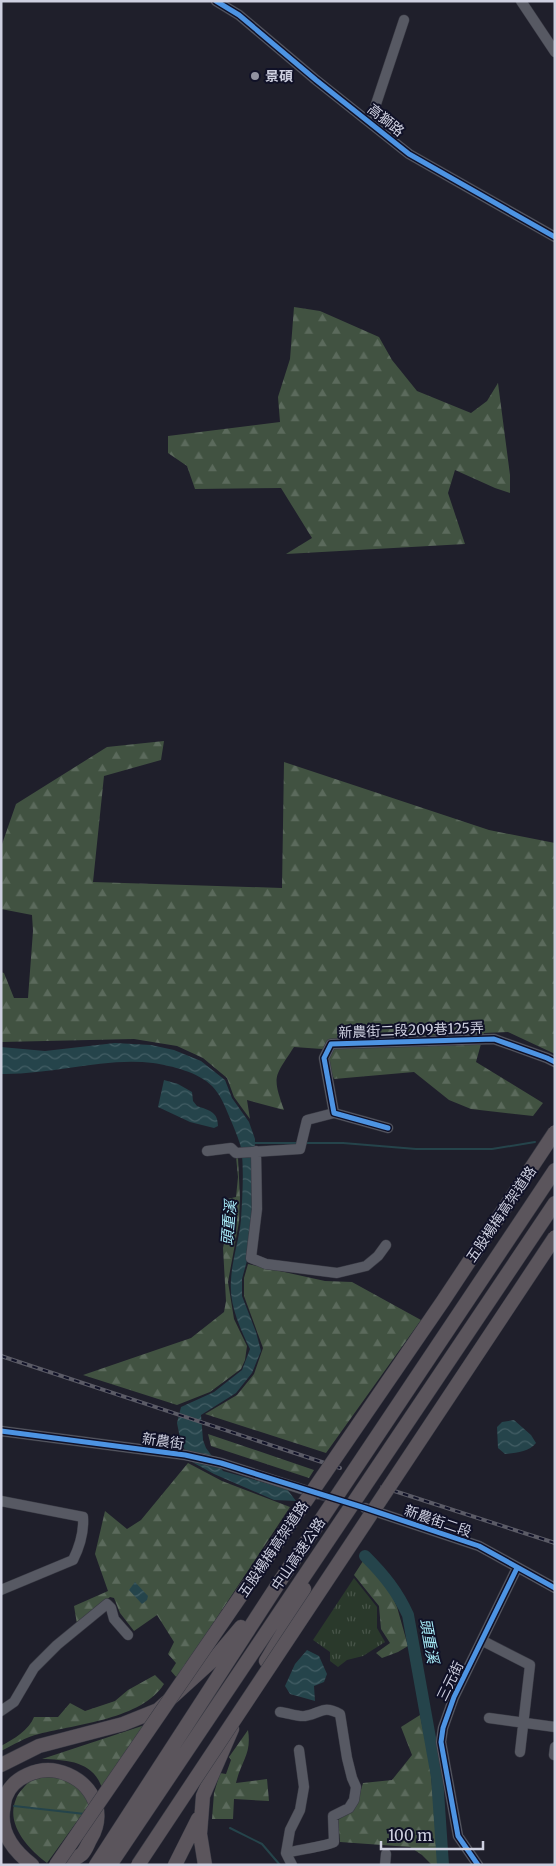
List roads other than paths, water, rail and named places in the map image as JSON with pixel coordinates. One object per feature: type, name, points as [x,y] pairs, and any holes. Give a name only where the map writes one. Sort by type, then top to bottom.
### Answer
[{"type":"highway","name":"五股楊梅高架道路","points":[[56,1865],[443,1301],[555,1132]]},
{"type":"highway","name":"中山高速公路","points":[[96,1865],[282,1578],[555,1170]]},
{"type":"highway","name":"中山高速公路","points":[[110,1865],[555,1203]]},
{"type":"highway","points":[[138,1865],[555,1237]]},
{"type":"highway","points":[[205,1865],[199,1822],[203,1796],[248,1690],[287,1626],[319,1555]]},
{"type":"highway","points":[[1,1765],[39,1746],[123,1724],[158,1710],[214,1659],[282,1578]]},
{"type":"highway","points":[[32,1865],[15,1852],[5,1834],[2,1814],[6,1795],[13,1785],[26,1775],[41,1771],[57,1771],[76,1779],[95,1798],[98,1816],[94,1833],[82,1854],[66,1865]]},
{"type":"highway","points":[[175,1865],[199,1822]]},
{"type":"street","name":"高獅路","points":[[216,1],[239,15],[316,80],[409,154],[555,237]]},
{"type":"street","points":[[521,1],[555,52]]},
{"type":"street","points":[[370,122],[404,20]]},
{"type":"street","name":"新農街二段209巷125弄","points":[[334,1113],[324,1058],[331,1044],[494,1039],[555,1062]]},
{"type":"street","points":[[207,1151],[231,1148],[236,1153],[300,1149],[307,1120],[334,1113],[388,1128]]},
{"type":"street","points":[[254,1151],[257,1209],[251,1258],[266,1264],[337,1273],[366,1266],[378,1256],[386,1245]]},
{"type":"street","name":"新農街","points":[[1,1431],[185,1455],[221,1464],[317,1494]]},
{"type":"street","points":[[1,1501],[82,1517],[83,1527],[80,1546],[73,1560],[1,1590]]},
{"type":"street","name":"新農街二段","points":[[365,1508],[479,1546],[555,1588]]},
{"type":"street","name":"三元街","points":[[478,1865],[458,1836],[441,1742],[443,1728],[451,1705],[518,1568]]},
{"type":"street","points":[[1,1710],[14,1702],[34,1668],[57,1645],[107,1604],[111,1608],[114,1619],[128,1635]]},
{"type":"street","points":[[483,1641],[530,1665],[520,1752]]},
{"type":"street","points":[[280,1712],[305,1716],[324,1709],[333,1710],[340,1714],[347,1758],[356,1787],[354,1800],[349,1808],[333,1816],[334,1842],[329,1845],[286,1852]]},
{"type":"street","points":[[489,1718],[555,1727]]},
{"type":"street","points":[[292,1865],[286,1852],[290,1830],[300,1810],[304,1787],[299,1750]]},
{"type":"water","points":[[115,1043],[151,1045],[174,1050],[201,1061],[225,1080],[232,1098],[249,1122],[255,1139],[254,1207],[248,1257],[242,1279],[242,1296],[261,1351],[252,1373],[236,1393],[201,1415],[203,1440],[206,1448],[223,1471],[287,1489],[296,1501],[274,1500],[214,1474],[192,1462],[181,1443],[177,1423],[181,1407],[214,1392],[242,1370],[250,1349],[233,1307],[231,1289],[241,1220],[242,1151],[224,1104],[217,1093],[206,1081],[192,1073],[153,1063],[116,1062],[20,1074],[1,1074],[1,1047],[45,1051]]},
{"type":"water","points":[[164,1080],[178,1084],[192,1092],[193,1101],[197,1106],[214,1114],[218,1121],[218,1126],[214,1128],[190,1122],[158,1107]]},
{"type":"water","points":[[514,1420],[531,1435],[536,1443],[526,1450],[505,1454],[498,1448],[497,1427],[502,1422]]},
{"type":"water","points":[[135,1582],[148,1596],[147,1600],[142,1604],[129,1590]]},
{"type":"water","points":[[307,1650],[319,1656],[327,1674],[324,1682],[314,1686],[315,1701],[290,1694],[285,1686],[295,1664]]},
{"type":"waterway","points":[[306,1143],[343,1143],[416,1149],[492,1149],[535,1142]]},
{"type":"waterway","points":[[253,1143],[299,1143]]},
{"type":"waterway","name":"頭重溪","points":[[365,1556],[390,1584],[408,1615],[437,1777],[443,1865]]},
{"type":"waterway","points":[[14,1806],[85,1814]]},
{"type":"waterway","points":[[230,1828],[262,1844],[280,1865]]},
{"type":"tunnel","points":[[317,1494],[357,1506]]},
{"type":"railway","points":[[1,1356],[340,1468]]},
{"type":"railway","points":[[382,1487],[555,1543]]},
{"type":"place","name":"景碩","points":[[255,76]]}]
